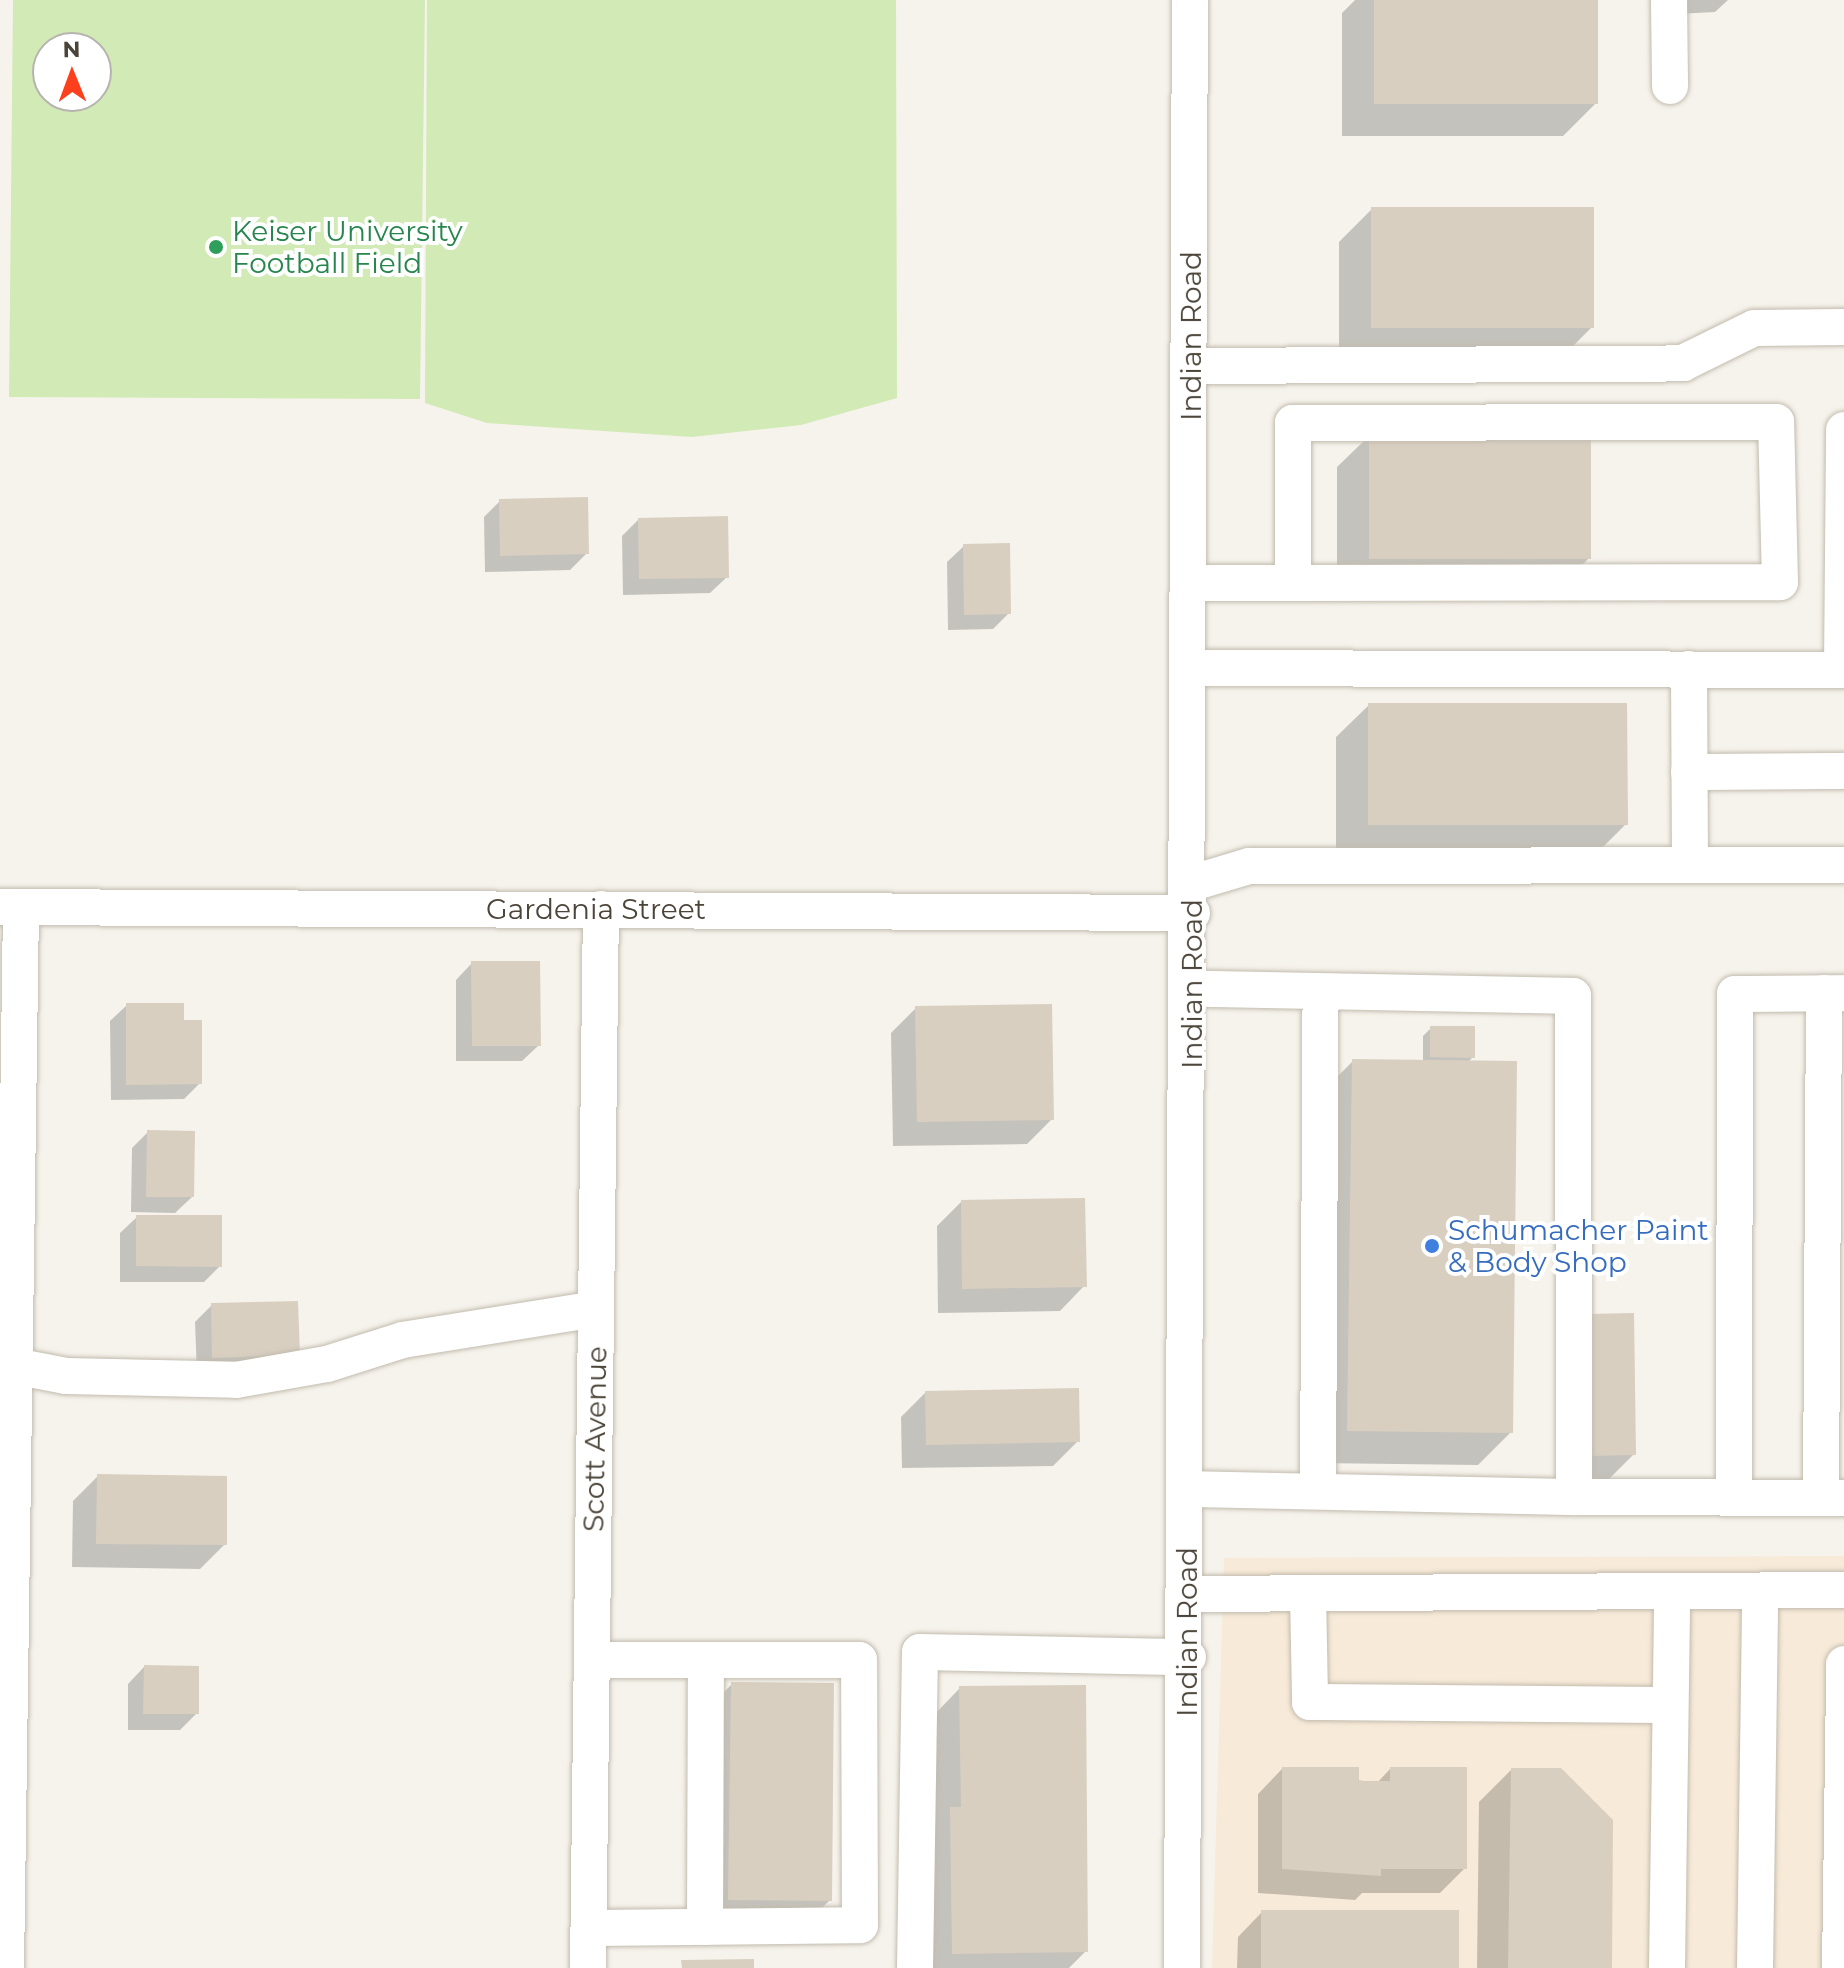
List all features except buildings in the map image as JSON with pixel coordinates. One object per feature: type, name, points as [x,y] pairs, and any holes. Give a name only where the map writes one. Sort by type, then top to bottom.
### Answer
[{"type":"street","name":"Indian Road","points":[[1182,1968],[1188,1657],[1192,989],[1190,0]]},
{"type":"street","points":[[1669,0],[1670,86]]},
{"type":"street","points":[[1191,366],[1683,363],[1754,328],[1844,327]]},
{"type":"street","points":[[1191,583],[1293,583],[1780,582],[1776,422],[1293,423],[1293,583]]},
{"type":"street","points":[[1192,668],[1843,670],[1844,430]]},
{"type":"street","points":[[1689,669],[1690,865]]},
{"type":"street","points":[[1689,772],[1844,771]]},
{"type":"street","name":"Gardenia Street","points":[[10,907],[601,909],[1192,898],[1249,866],[1844,865]]},
{"type":"street","points":[[6,1968],[14,1366],[10,907]]},
{"type":"street","name":"Scott Avenue","points":[[588,1968],[601,909]]},
{"type":"street","points":[[1192,989],[1573,996],[1574,1497]]},
{"type":"street","points":[[1318,1491],[1321,992]]},
{"type":"street","points":[[1188,1489],[1574,1497],[1734,1498],[1833,1498],[1834,993],[1735,994],[1734,1498]]},
{"type":"street","points":[[14,1366],[66,1376],[236,1380],[327,1364],[403,1340],[596,1309]]},
{"type":"street","points":[[1188,1594],[1844,1590]]},
{"type":"street","points":[[1755,1968],[1760,1591]]},
{"type":"street","points":[[1667,1968],[1672,1592]]},
{"type":"street","points":[[1308,1593],[1310,1702],[1670,1705]]},
{"type":"street","points":[[915,1968],[920,1652],[1188,1657]]},
{"type":"street","points":[[589,1928],[860,1925],[859,1660],[592,1660]]},
{"type":"street","points":[[705,1927],[706,1660]]},
{"type":"street","points":[[1840,1968],[1844,1664]]},
{"type":"shaded area","points":[[1844,1556],[1844,1968],[1212,1968],[1224,1558]]},
{"type":"green space","name":"Keiser University Football Field","points":[[13,0],[425,0],[420,399],[9,397]]},
{"type":"green space","points":[[427,0],[896,0],[897,398],[801,425],[692,437],[487,423],[425,403]]},
{"type":"place","name":"Keiser University Football Field","points":[[216,247]]},
{"type":"place","name":"Schumacher Paint & Body Shop","points":[[1432,1246]]}]
